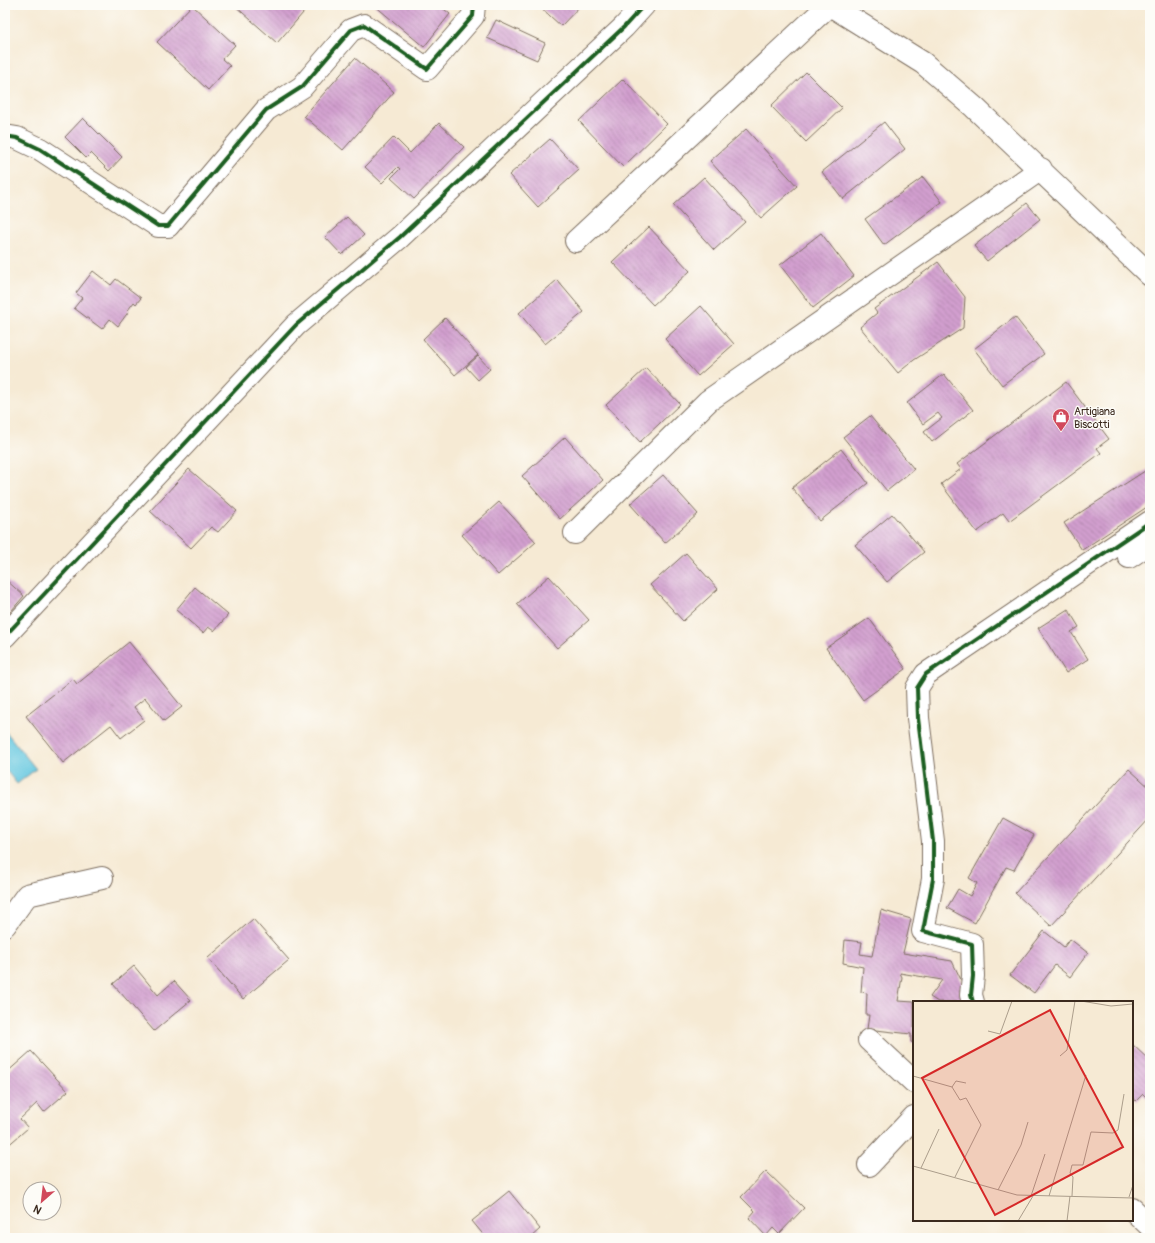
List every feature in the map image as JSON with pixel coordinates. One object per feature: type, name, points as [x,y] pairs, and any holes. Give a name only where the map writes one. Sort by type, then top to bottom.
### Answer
[{"type":"street","points":[[5,136],[17,138],[40,149],[158,226],[168,226],[266,110],[302,87],[350,30],[364,24],[427,69],[472,16],[474,5]]},
{"type":"street","points":[[5,636],[296,325],[400,236],[624,27],[644,5]]},
{"type":"street","points":[[576,241],[830,5],[923,63],[974,107],[1041,169],[1150,275]]},
{"type":"street","points":[[575,533],[708,401],[1041,169]]},
{"type":"street","points":[[973,1001],[971,995],[973,976],[972,944],[922,931],[933,879],[933,841],[918,718],[917,688],[926,674],[1150,522]]},
{"type":"street","points":[[1129,557],[1150,543]]},
{"type":"street","points":[[5,925],[27,895],[102,878]]},
{"type":"street","points":[[869,1040],[913,1081]]},
{"type":"street","points":[[869,1165],[913,1117]]},
{"type":"street","points":[[1133,1210],[1150,1226]]},
{"type":"water","points":[[7,733],[36,769],[17,784],[5,769],[5,735]]},
{"type":"building","points":[[192,5],[235,45],[222,59],[230,66],[208,90],[157,42]]},
{"type":"building","points":[[234,5],[310,5],[277,43]]},
{"type":"building","points":[[374,5],[439,5],[450,14],[424,47]]},
{"type":"building","points":[[538,5],[581,5],[561,26]]},
{"type":"building","points":[[496,20],[545,43],[537,60],[487,38]]},
{"type":"building","points":[[355,58],[394,92],[343,150],[304,116]]},
{"type":"building","points":[[806,72],[842,108],[806,142],[771,106]]},
{"type":"building","points":[[623,79],[667,124],[623,167],[579,121]]},
{"type":"building","points":[[83,118],[122,157],[109,171],[91,153],[86,158],[65,137]]},
{"type":"building","points":[[884,122],[905,149],[843,199],[822,172]]},
{"type":"building","points":[[439,123],[464,147],[414,199],[391,178],[400,169],[398,167],[382,183],[365,167],[394,137],[410,153]]},
{"type":"building","points":[[746,129],[797,186],[761,218],[710,161]]},
{"type":"building","points":[[550,139],[579,170],[538,207],[509,175]]},
{"type":"building","points":[[704,177],[745,222],[714,250],[673,205]]},
{"type":"building","points":[[923,177],[942,202],[884,245],[865,219]]},
{"type":"building","points":[[1027,203],[1040,219],[987,261],[974,246]]},
{"type":"building","points":[[347,217],[364,235],[342,255],[325,237]]},
{"type":"building","points":[[649,227],[690,271],[653,305],[612,262]]},
{"type":"building","points":[[821,233],[854,276],[813,308],[780,265]]},
{"type":"building","points":[[938,262],[965,297],[963,328],[914,360],[898,373],[860,327],[877,313],[874,309]]},
{"type":"building","points":[[93,271],[111,285],[116,279],[141,298],[136,304],[134,302],[118,326],[110,319],[102,329],[74,308],[82,298],[76,293]]},
{"type":"building","points":[[557,280],[584,312],[545,344],[519,313]]},
{"type":"building","points":[[701,306],[734,344],[698,376],[665,339]]},
{"type":"building","points":[[1015,317],[1044,354],[1002,385],[974,349]]},
{"type":"building","points":[[445,318],[478,355],[455,375],[423,339]]},
{"type":"building","points":[[478,356],[490,369],[478,380],[466,367]]},
{"type":"building","points":[[646,368],[680,404],[640,442],[606,405]]},
{"type":"building","points":[[944,374],[973,410],[932,442],[924,432],[942,418],[938,413],[923,424],[907,403]]},
{"type":"building","points":[[1066,382],[1109,439],[1097,448],[1101,453],[1009,521],[1003,513],[977,532],[941,484],[961,469],[957,464]]},
{"type":"building","points":[[870,416],[914,469],[887,491],[843,437]]},
{"type":"building","points":[[565,437],[603,480],[560,519],[522,476]]},
{"type":"building","points":[[841,449],[868,483],[820,521],[792,488]]},
{"type":"building","points":[[189,469],[237,511],[218,532],[211,527],[191,548],[150,511]]},
{"type":"building","points":[[1148,469],[1150,473],[1150,505],[1082,550],[1064,523]]},
{"type":"building","points":[[663,475],[698,514],[665,543],[630,504]]},
{"type":"building","points":[[499,502],[536,542],[498,575],[462,535]]},
{"type":"building","points":[[892,514],[924,552],[887,582],[855,545]]},
{"type":"building","points":[[686,553],[718,589],[683,621],[650,585]]},
{"type":"building","points":[[549,576],[589,620],[557,648],[517,604]]},
{"type":"building","points":[[5,579],[24,596],[5,618]]},
{"type":"building","points":[[195,587],[228,615],[214,631],[208,627],[203,633],[176,610]]},
{"type":"building","points":[[1068,609],[1079,627],[1071,632],[1088,659],[1066,673],[1038,628]]},
{"type":"building","points":[[869,618],[906,669],[863,700],[826,648]]},
{"type":"building","points":[[129,642],[182,707],[164,721],[145,698],[134,707],[144,720],[121,738],[111,725],[63,763],[26,716],[73,679],[77,684]]},
{"type":"building","points":[[1129,769],[1150,788],[1150,818],[1051,926],[1015,893]]},
{"type":"building","points":[[1003,818],[1034,835],[1014,870],[1006,867],[975,923],[947,908],[958,889],[970,896],[977,883],[969,878]]},
{"type":"building","points":[[881,910],[911,919],[903,953],[952,961],[963,984],[960,991],[965,999],[964,1001],[936,1001],[930,997],[942,980],[900,973],[902,977],[898,1001],[913,1002],[913,1043],[911,1042],[911,1034],[867,1029],[869,1015],[866,1015],[867,993],[861,992],[863,967],[843,963],[845,940],[862,942],[860,954],[872,956]]},
{"type":"building","points":[[253,919],[289,960],[243,999],[208,958]]},
{"type":"building","points":[[1044,931],[1064,947],[1070,939],[1088,953],[1070,977],[1055,965],[1034,993],[1010,975]]},
{"type":"building","points":[[134,966],[158,995],[174,981],[191,1000],[154,1031],[113,984]]},
{"type":"building","points":[[1133,1045],[1150,1061],[1150,1101],[1143,1094],[1136,1101],[1133,1098]]},
{"type":"building","points":[[31,1051],[68,1091],[44,1112],[37,1103],[20,1119],[28,1128],[5,1148],[5,1074]]},
{"type":"building","points":[[766,1171],[804,1208],[779,1234],[773,1228],[766,1236],[749,1218],[755,1211],[741,1197]]},
{"type":"building","points":[[509,1191],[540,1229],[530,1238],[486,1238],[472,1221]]},
{"type":"cycle path","points":[[5,136],[17,138],[40,149],[158,226],[168,226],[266,110],[302,87],[351,30],[364,25],[427,69],[473,16],[474,5]]},
{"type":"cycle path","points":[[5,636],[296,325],[400,237],[624,27],[644,5]]},
{"type":"cycle path","points":[[973,1001],[971,995],[973,976],[972,944],[923,931],[933,879],[933,841],[918,718],[917,688],[926,674],[1150,522]]},
{"type":"place","name":"Artigiana Biscotti","points":[[1061,432]]}]
